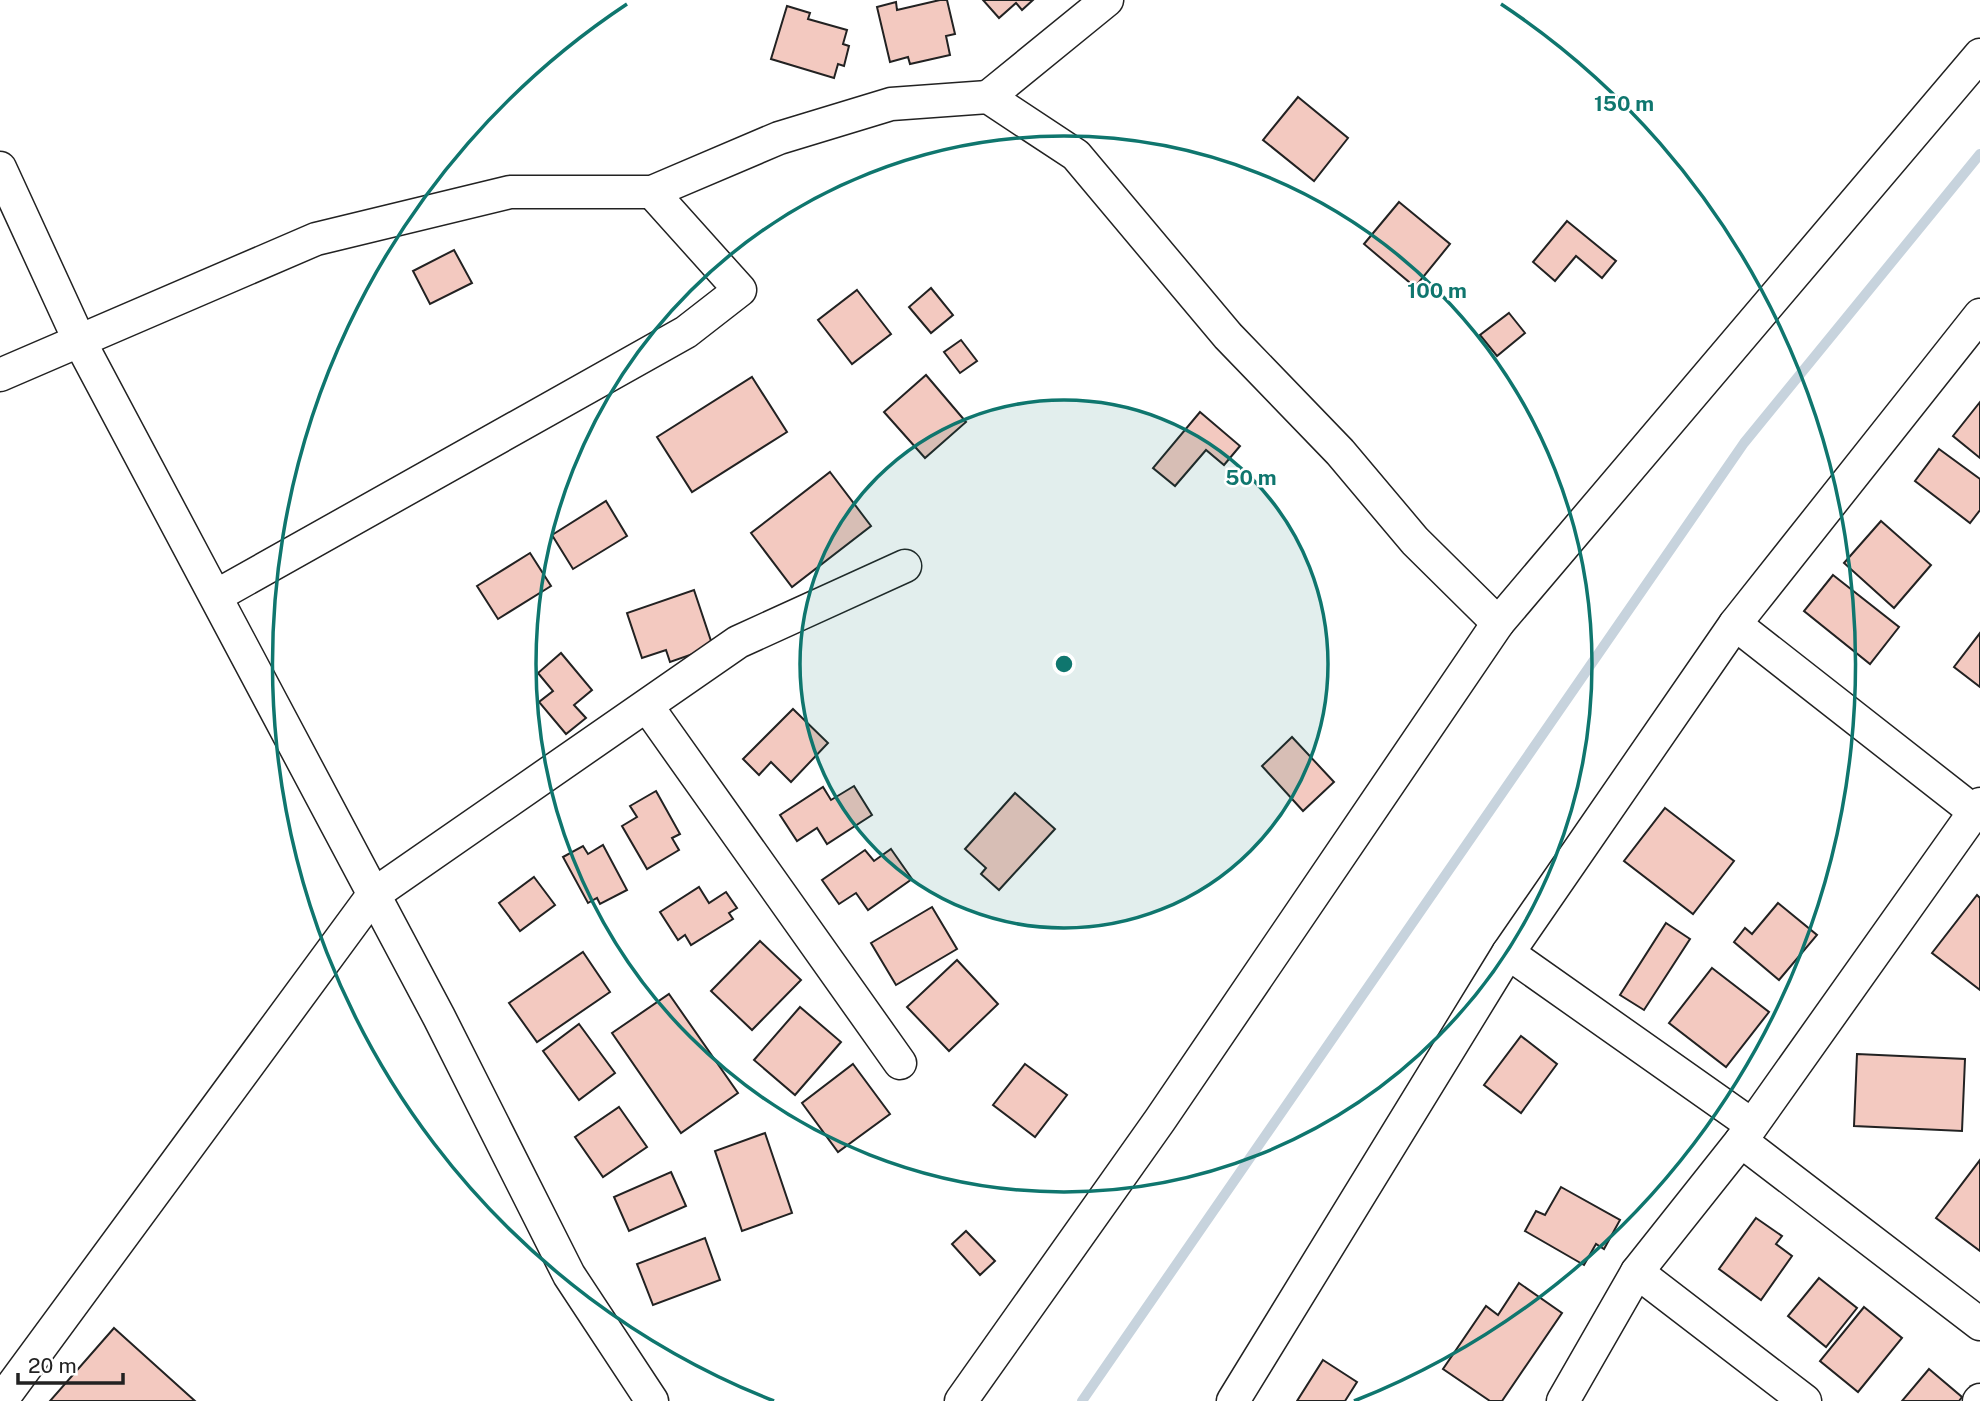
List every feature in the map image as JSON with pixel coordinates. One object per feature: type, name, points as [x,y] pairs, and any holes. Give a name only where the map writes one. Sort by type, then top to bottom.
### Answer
[{"type":"street","points":[[0,375],[316,239],[510,192],[652,191],[779,138],[891,104],[988,97],[1107,0]]},
{"type":"street","points":[[961,1401],[1160,1120],[1498,623],[1980,55]]},
{"type":"street","points":[[988,97],[1076,155],[1228,336],[1340,452],[1415,541],[1498,623]]},
{"type":"street","points":[[0,168],[80,342],[439,1017],[569,1275],[652,1401]]},
{"type":"street","points":[[216,596],[686,332],[740,290],[652,191]]},
{"type":"street","points":[[1233,1401],[1508,953],[1735,624],[1980,315]]},
{"type":"street","points":[[1,1401],[373,895],[738,642],[905,566]]},
{"type":"street","points":[[1563,1401],[1637,1272],[1747,1133],[1978,810],[1735,624]]},
{"type":"street","points":[[647,706],[900,1063]]},
{"type":"street","points":[[1508,953],[1747,1133],[1979,1322]]},
{"type":"street","points":[[1637,1272],[1805,1401]]},
{"type":"building","points":[[947,0],[955,34],[946,36],[950,55],[910,64],[908,57],[890,62],[877,7],[896,2],[897,10]]},
{"type":"building","points":[[983,0],[1033,0],[1022,10],[1016,3],[999,18]]},
{"type":"building","points":[[787,6],[810,13],[808,19],[847,30],[843,44],[849,46],[844,66],[838,64],[834,78],[771,59]]},
{"type":"building","points":[[1298,97],[1348,138],[1314,181],[1263,140]]},
{"type":"building","points":[[1399,202],[1450,244],[1415,287],[1364,244]]},
{"type":"building","points":[[1567,221],[1616,261],[1602,278],[1576,256],[1555,281],[1533,262]]},
{"type":"building","points":[[454,250],[472,283],[430,304],[413,271]]},
{"type":"building","points":[[931,288],[953,315],[931,333],[909,307]]},
{"type":"building","points":[[857,290],[891,334],[852,364],[818,320]]},
{"type":"building","points":[[1509,313],[1525,333],[1497,356],[1480,335]]},
{"type":"building","points":[[961,340],[977,361],[960,373],[944,352]]},
{"type":"building","points":[[926,375],[966,422],[925,458],[884,412]]},
{"type":"building","points":[[752,377],[787,432],[692,492],[657,437]]},
{"type":"building","points":[[1980,402],[1980,458],[1953,436]]},
{"type":"building","points":[[1200,412],[1240,446],[1224,465],[1206,450],[1175,486],[1153,468]]},
{"type":"building","points":[[1939,449],[1980,479],[1980,510],[1970,523],[1915,481]]},
{"type":"building","points":[[830,472],[871,526],[792,587],[751,533]]},
{"type":"building","points":[[606,501],[627,536],[573,569],[552,535]]},
{"type":"building","points":[[1881,521],[1931,565],[1894,608],[1844,563]]},
{"type":"building","points":[[530,553],[551,586],[498,619],[477,586]]},
{"type":"building","points":[[1833,575],[1899,627],[1870,664],[1804,611]]},
{"type":"building","points":[[694,590],[713,647],[670,662],[666,650],[642,658],[627,613]]},
{"type":"building","points":[[1980,633],[1980,687],[1954,667]]},
{"type":"building","points":[[561,653],[592,690],[574,705],[586,718],[566,734],[539,702],[553,691],[538,673]]},
{"type":"building","points":[[793,709],[828,743],[791,782],[771,762],[759,775],[743,759]]},
{"type":"building","points":[[1292,737],[1334,782],[1303,811],[1262,766]]},
{"type":"building","points":[[854,786],[872,815],[827,844],[817,828],[797,841],[780,815],[823,787],[831,800]]},
{"type":"building","points":[[656,791],[680,834],[672,838],[679,850],[647,869],[622,826],[637,817],[630,806]]},
{"type":"building","points":[[1015,793],[1055,829],[999,890],[981,874],[986,868],[965,849]]},
{"type":"building","points":[[1665,808],[1734,861],[1693,914],[1624,861]]},
{"type":"building","points":[[603,845],[627,890],[600,904],[597,898],[588,903],[563,857],[583,846],[588,854]]},
{"type":"building","points":[[891,849],[912,879],[868,910],[856,893],[839,904],[822,880],[865,850],[874,861]]},
{"type":"building","points":[[534,877],[555,905],[520,931],[499,903]]},
{"type":"building","points":[[699,887],[709,903],[726,892],[737,908],[729,913],[733,919],[691,945],[685,935],[678,940],[660,912]]},
{"type":"building","points":[[1977,895],[1980,898],[1980,990],[1932,953]]},
{"type":"building","points":[[1778,903],[1817,935],[1779,980],[1734,942],[1745,928],[1752,934]]},
{"type":"building","points":[[932,907],[957,949],[896,985],[871,943]]},
{"type":"building","points":[[1666,923],[1690,939],[1644,1010],[1620,995]]},
{"type":"building","points":[[760,941],[801,980],[752,1030],[711,991]]},
{"type":"building","points":[[583,952],[610,992],[537,1042],[509,1003]]},
{"type":"building","points":[[957,960],[998,1004],[949,1051],[907,1007]]},
{"type":"building","points":[[1712,968],[1769,1012],[1726,1067],[1669,1023]]},
{"type":"building","points":[[669,994],[738,1093],[681,1133],[612,1033]]},
{"type":"building","points":[[800,1007],[841,1042],[795,1095],[754,1060]]},
{"type":"building","points":[[579,1024],[615,1073],[579,1100],[543,1051]]},
{"type":"building","points":[[1521,1036],[1557,1064],[1521,1113],[1484,1085]]},
{"type":"building","points":[[1857,1054],[1965,1059],[1962,1131],[1854,1126]]},
{"type":"building","points":[[853,1064],[890,1114],[838,1152],[802,1103]]},
{"type":"building","points":[[1025,1064],[1067,1095],[1035,1137],[993,1105]]},
{"type":"building","points":[[619,1107],[647,1147],[603,1177],[575,1137]]},
{"type":"building","points":[[765,1133],[792,1213],[742,1231],[715,1151]]},
{"type":"building","points":[[1980,1160],[1980,1251],[1936,1218]]},
{"type":"building","points":[[671,1172],[686,1206],[629,1231],[614,1197]]},
{"type":"building","points":[[1561,1187],[1620,1220],[1604,1249],[1596,1244],[1584,1265],[1525,1231],[1536,1211],[1545,1215]]},
{"type":"building","points":[[1756,1218],[1782,1236],[1776,1244],[1792,1256],[1761,1300],[1719,1269]]},
{"type":"building","points":[[966,1231],[995,1261],[980,1275],[952,1244]]},
{"type":"building","points":[[705,1238],[720,1280],[653,1305],[637,1264]]},
{"type":"building","points":[[1819,1278],[1857,1308],[1826,1347],[1788,1316]]},
{"type":"building","points":[[1519,1283],[1562,1313],[1502,1401],[1490,1401],[1443,1369],[1486,1306],[1498,1315]]},
{"type":"building","points":[[1864,1307],[1902,1338],[1858,1392],[1820,1361]]},
{"type":"building","points":[[114,1328],[195,1401],[50,1401]]},
{"type":"building","points":[[1323,1360],[1357,1382],[1345,1401],[1297,1401]]},
{"type":"building","points":[[1929,1369],[1962,1397],[1959,1401],[1902,1401]]},
{"type":"waterway","points":[[1082,1401],[1744,443],[1980,154]]}]
